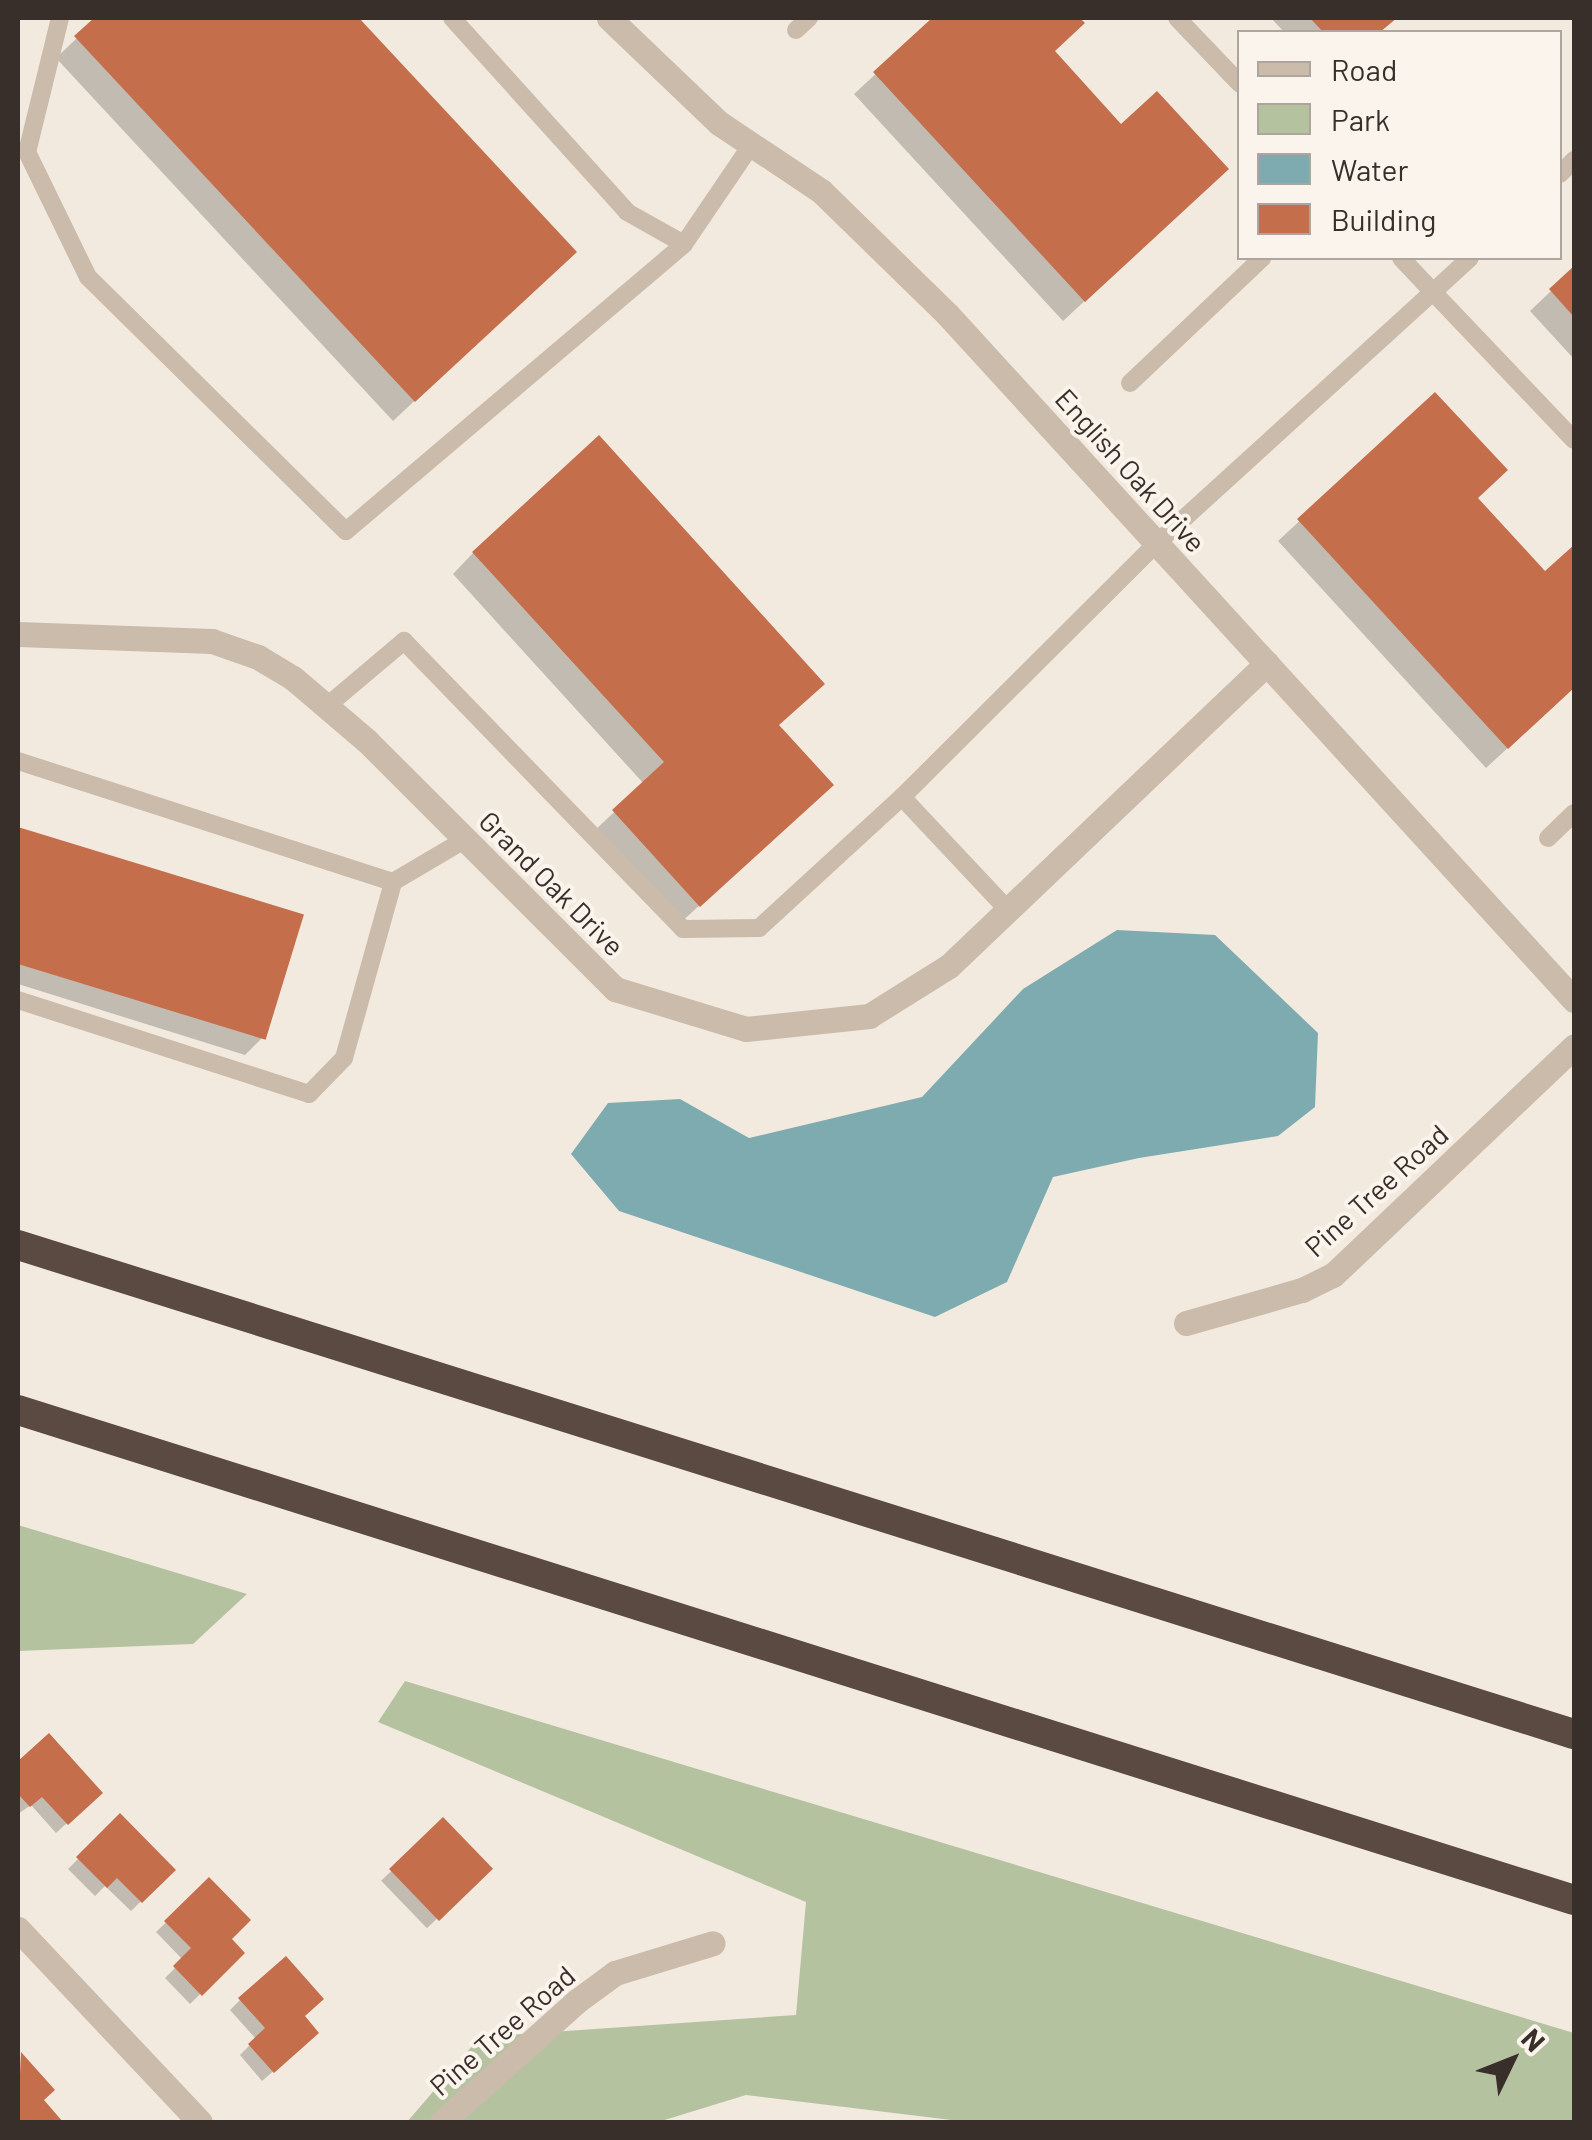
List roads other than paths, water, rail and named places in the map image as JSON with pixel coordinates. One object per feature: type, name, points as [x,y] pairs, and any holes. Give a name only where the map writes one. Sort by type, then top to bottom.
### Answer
[{"type":"highway","points":[[18,1245],[1570,1732]]},
{"type":"highway","points":[[18,1410],[1574,1900]]},
{"type":"street","name":"English Oak Drive","points":[[621,22],[719,123],[821,190],[948,315],[1574,1000]]},
{"type":"street","name":"Grand Oak Drive","points":[[18,634],[212,641],[258,657],[293,678],[326,706],[615,989],[746,1029],[869,1016],[949,966],[1267,663]]},
{"type":"street","name":"Pine Tree Road","points":[[1186,1322],[1302,1290],[1334,1275],[1574,1046]]},
{"type":"street","points":[[18,1928],[200,2122]]},
{"type":"street","name":"Pine Tree Road","points":[[442,2122],[578,2000],[615,1973],[713,1943]]},
{"type":"lane","points":[[60,18],[26,152],[88,278],[346,531],[684,244],[752,144]]},
{"type":"lane","points":[[452,18],[627,212],[684,244]]},
{"type":"lane","points":[[1177,18],[1237,81]]},
{"type":"lane","points":[[1130,383],[1260,260]]},
{"type":"lane","points":[[1403,260],[1574,440]]},
{"type":"lane","points":[[326,706],[404,641],[683,928],[759,928],[902,797],[1157,543],[1468,260]]},
{"type":"lane","points":[[18,760],[393,882]]},
{"type":"lane","points":[[902,797],[1008,910]]},
{"type":"lane","points":[[1548,838],[1574,814]]},
{"type":"lane","points":[[18,1000],[309,1094],[344,1058],[393,882],[466,839]]},
{"type":"water","points":[[1117,930],[1215,935],[1318,1033],[1315,1107],[1278,1136],[1139,1158],[1053,1177],[1007,1282],[935,1317],[619,1211],[571,1154],[608,1103],[680,1099],[749,1138],[922,1097],[1023,989]]}]
